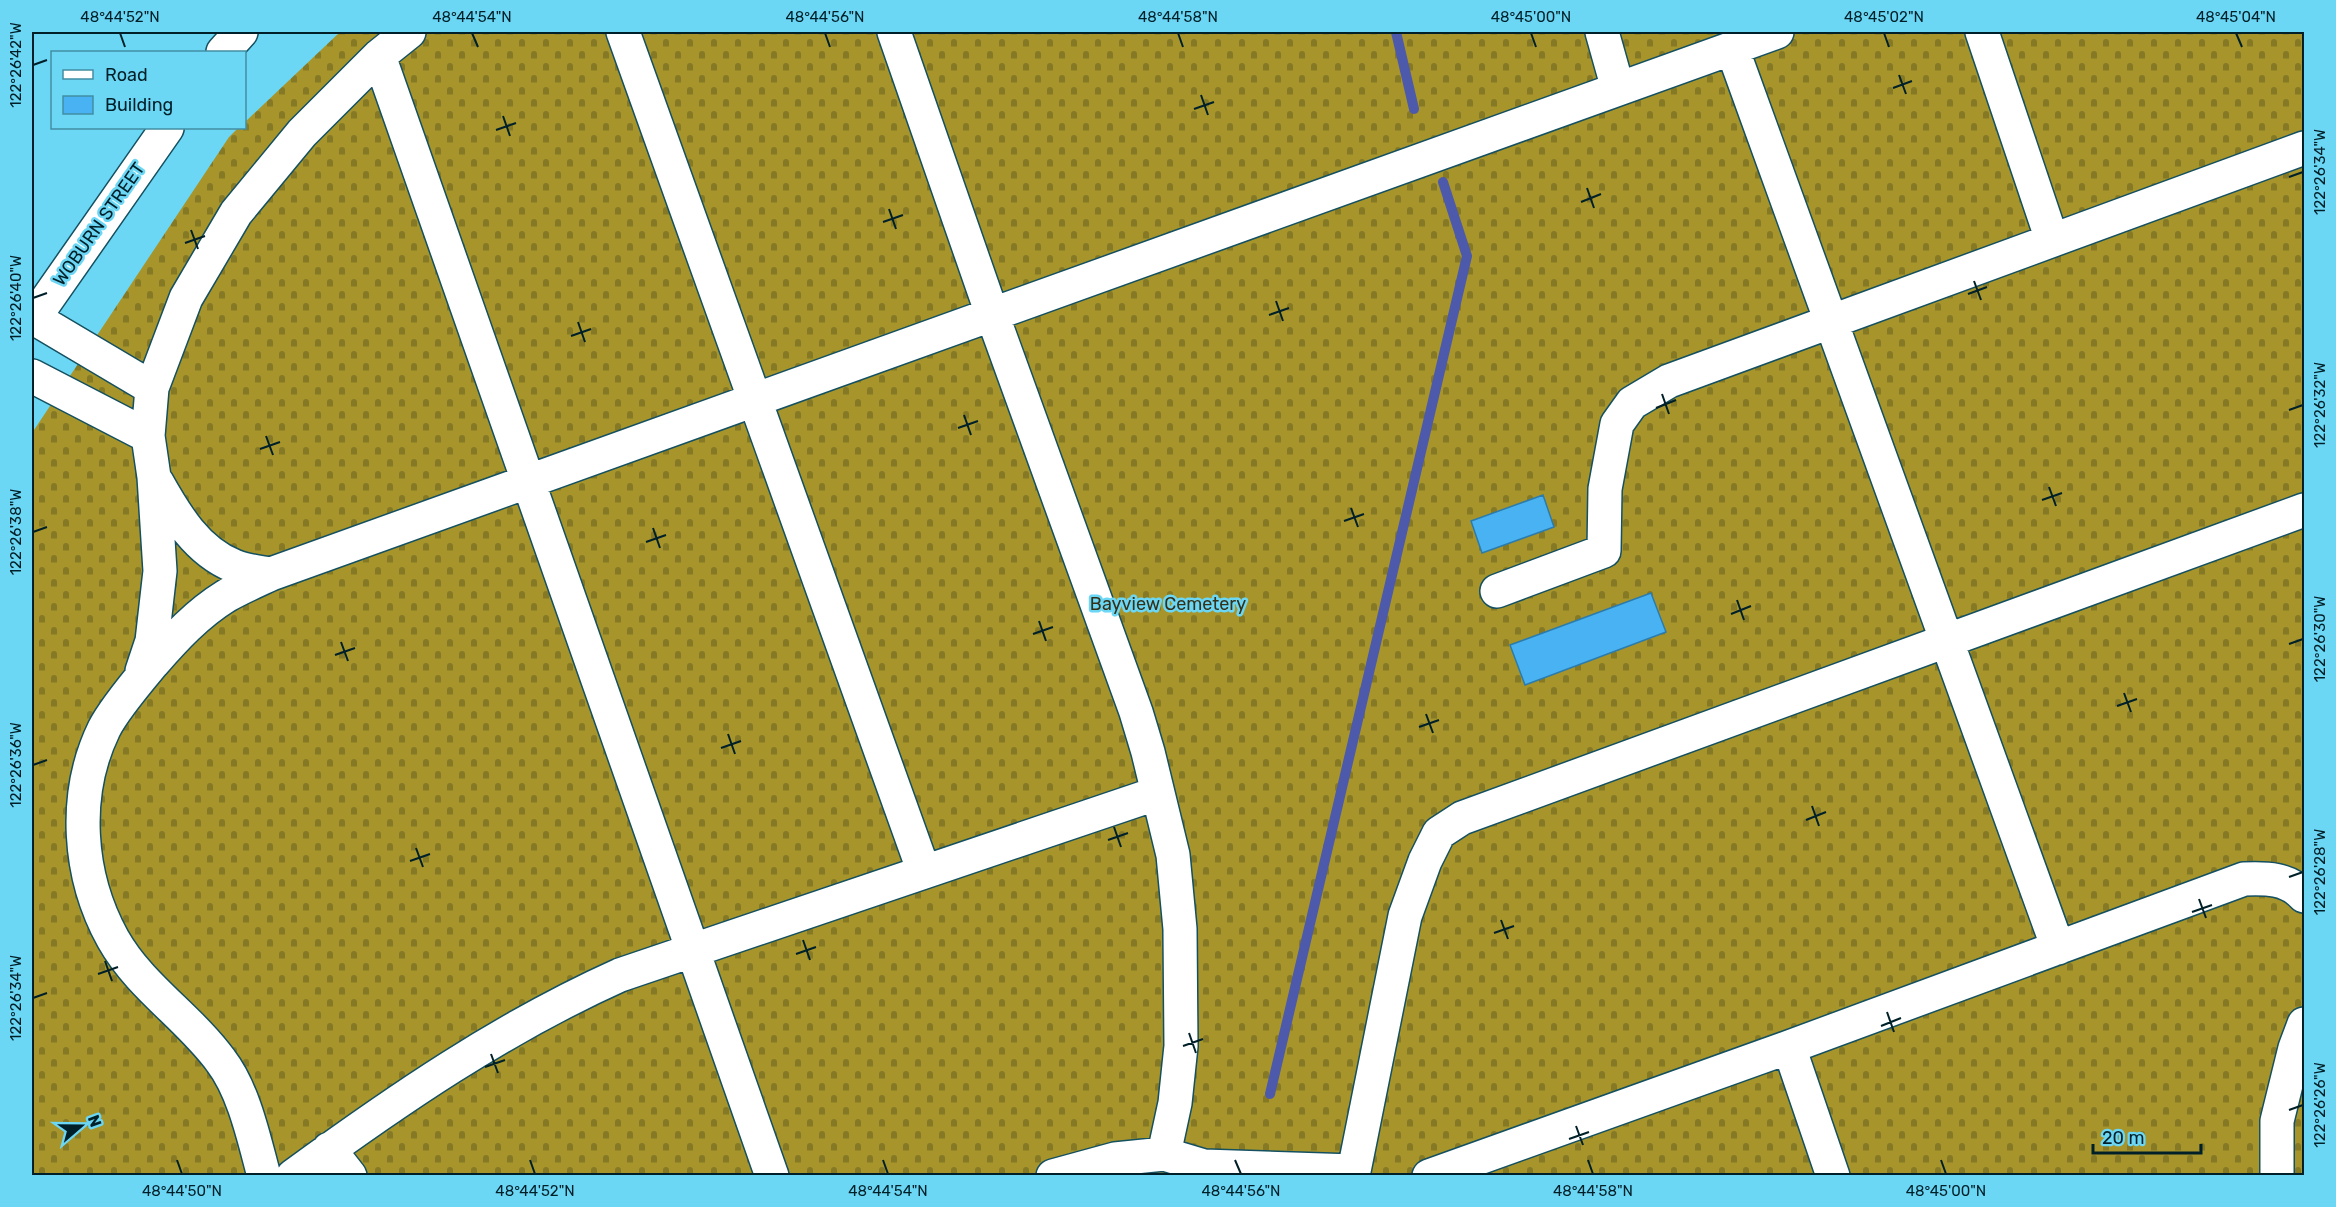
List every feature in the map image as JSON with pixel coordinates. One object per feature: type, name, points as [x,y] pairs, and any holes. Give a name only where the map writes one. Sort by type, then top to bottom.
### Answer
[{"type":"street","points":[[224,51],[241,32]]},
{"type":"street","points":[[140,679],[152,641],[160,571],[154,477],[148,436],[152,388],[186,298],[236,213],[302,133],[378,57],[409,32]]},
{"type":"street","points":[[623,32],[924,872]]},
{"type":"street","points":[[894,32],[992,314],[1136,712],[1173,855],[1182,990],[1181,1046],[1175,1103],[1164,1154]]},
{"type":"street","points":[[1602,32],[1618,88]]},
{"type":"street","points":[[264,1176],[246,1115],[223,1063],[202,1037],[133,969],[113,939],[98,907],[87,872],[83,838],[84,798],[93,757],[105,727],[140,679],[181,630],[226,596],[271,574],[1777,32]]},
{"type":"street","points":[[1982,32],[2052,240]]},
{"type":"street","points":[[1732,48],[2058,948]]},
{"type":"street","points":[[378,57],[772,1176]]},
{"type":"street","name":"WOBURN STREET","points":[[33,320],[166,129]]},
{"type":"street","points":[[1497,591],[1604,551],[1605,489],[1617,424],[1632,403],[1669,381],[2304,148]]},
{"type":"street","points":[[33,320],[152,388]]},
{"type":"street","points":[[32,376],[148,436]]},
{"type":"street","points":[[154,477],[178,520],[208,552],[235,567],[271,574]]},
{"type":"street","points":[[1053,1176],[1115,1160],[1164,1154],[1203,1171],[1353,1173],[1405,916],[1425,861],[1439,833],[1462,818],[2304,510]]},
{"type":"street","points":[[292,1176],[422,1085],[515,1026],[566,999],[620,975],[1158,793]]},
{"type":"street","points":[[1429,1176],[1790,1047],[2244,879],[2271,878],[2299,890],[2304,896]]},
{"type":"street","points":[[2277,1176],[2277,1121],[2295,1048],[2304,1024]]},
{"type":"street","points":[[1790,1047],[1833,1176]]},
{"type":"street","points":[[329,1149],[350,1176]]},
{"type":"green space","name":"Bayview Cemetery","points":[[340,32],[2304,32],[2304,1175],[32,1176],[32,433],[229,137],[237,129],[246,129],[246,121]]},
{"type":"building","points":[[1543,495],[1554,527],[1482,553],[1471,521]]},
{"type":"building","points":[[1651,593],[1666,632],[1525,685],[1510,645]]},
{"type":"waterway","points":[[1396,32],[1414,109]]},
{"type":"waterway","points":[[1270,1094],[1467,256],[1443,182]]}]
